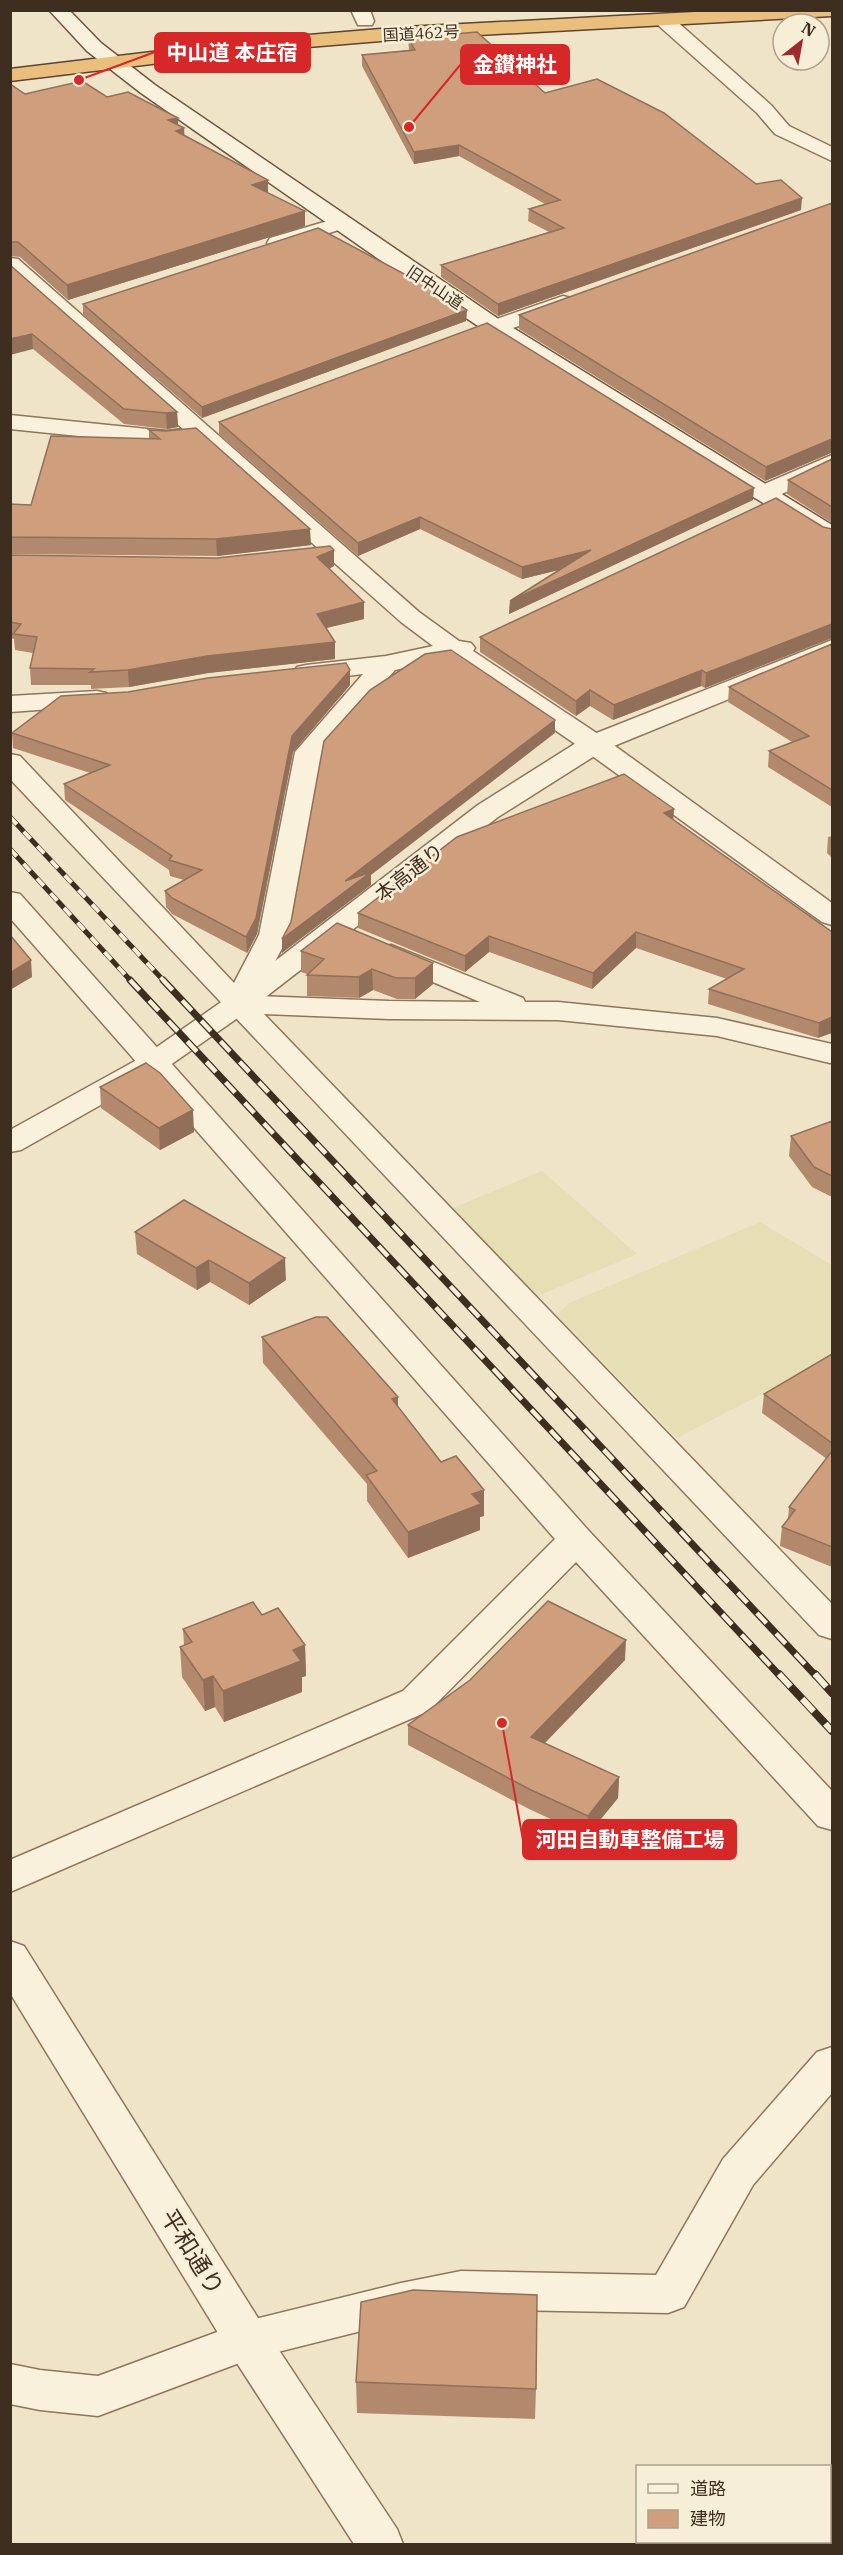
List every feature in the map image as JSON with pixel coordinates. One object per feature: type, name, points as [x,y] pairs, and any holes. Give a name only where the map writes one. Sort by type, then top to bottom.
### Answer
[{"type":"highway","name":"国道462号","points":[[10,58],[362,16],[578,10]]},
{"type":"highway","name":"国道462号","points":[[10,75],[260,45],[405,33],[666,22],[832,11]]},
{"type":"street","name":"旧中山道","points":[[58,10],[111,62],[341,223],[765,502],[832,535]]},
{"type":"street","points":[[666,22],[764,109],[782,130],[832,155]]},
{"type":"street","points":[[263,248],[341,223]]},
{"type":"street","points":[[10,264],[208,428],[410,617],[456,651],[594,744],[832,916]]},
{"type":"street","points":[[467,331],[586,295]]},
{"type":"street","points":[[65,311],[87,304]]},
{"type":"street","points":[[10,422],[167,438],[208,428]]},
{"type":"street","points":[[765,502],[832,462]]},
{"type":"street","points":[[305,555],[338,552]]},
{"type":"street","points":[[279,676],[386,664],[456,651],[485,638]]},
{"type":"street","name":"本高通り","points":[[10,1143],[155,1062],[238,1004],[488,811],[594,744],[832,648]]},
{"type":"street","points":[[238,1004],[274,935],[309,752],[386,664]]},
{"type":"street","points":[[10,704],[118,698]]},
{"type":"street","points":[[10,762],[832,1626]]},
{"type":"street","points":[[10,900],[576,1540],[832,1816]]},
{"type":"street","points":[[334,930],[528,1011]]},
{"type":"street","points":[[238,1004],[389,1010],[558,1011],[717,1027],[832,1053]]},
{"type":"street","points":[[10,1877],[416,1701],[576,1540]]},
{"type":"street","name":"平和通り","points":[[10,1957],[248,2340],[380,2544]]},
{"type":"street","points":[[10,2384],[40,2390],[98,2396],[248,2340],[401,2302],[461,2290],[668,2294],[738,2172],[832,2064]]},
{"type":"shaded area","points":[[542,1171],[637,1254],[533,1298],[448,1210]]},
{"type":"shaded area","points":[[760,1222],[832,1265],[832,1358],[677,1438],[557,1315],[569,1303]]},
{"type":"building","points":[[477,32],[545,93],[597,79],[664,113],[756,184],[781,180],[802,198],[498,304],[441,265],[564,228],[529,209],[560,200],[459,145],[414,152],[362,55],[415,50],[408,38]]},
{"type":"building","points":[[82,81],[107,97],[128,92],[178,118],[168,120],[184,128],[176,131],[268,180],[252,185],[305,211],[67,285],[18,242],[10,242],[10,84],[25,94]]},
{"type":"building","points":[[832,203],[832,439],[766,467],[519,315]]},
{"type":"building","points":[[318,228],[408,276],[413,275],[467,310],[202,407],[83,304]]},
{"type":"building","points":[[10,265],[177,412],[124,409],[32,334],[10,339]]},
{"type":"building","points":[[487,323],[754,488],[510,601],[591,550],[522,567],[420,517],[358,543],[219,422]]},
{"type":"building","points":[[196,428],[310,529],[216,539],[10,537],[10,504],[31,505],[51,436],[160,439],[149,430]]},
{"type":"building","points":[[832,459],[832,507],[788,480]]},
{"type":"building","points":[[776,498],[823,527],[832,529],[832,624],[706,673],[702,670],[614,705],[590,690],[576,701],[480,637]]},
{"type":"building","points":[[330,546],[334,550],[317,557],[364,602],[317,614],[335,642],[207,656],[128,670],[90,672],[94,669],[30,668],[37,637],[13,634],[21,624],[10,622],[10,555],[217,558]]},
{"type":"building","points":[[832,644],[832,790],[769,751],[809,736],[729,687]]},
{"type":"building","points":[[451,650],[555,720],[345,881],[371,872],[282,939],[291,922],[324,741],[370,690],[425,654]]},
{"type":"building","points":[[346,663],[350,670],[292,736],[256,918],[246,937],[172,898],[165,891],[202,870],[169,860],[172,856],[64,784],[110,765],[12,733],[61,696],[128,692],[208,678]]},
{"type":"building","points":[[624,774],[674,809],[664,813],[832,932],[832,1017],[819,1023],[709,989],[744,969],[636,932],[593,973],[489,936],[465,956],[358,913],[457,837]]},
{"type":"building","points":[[337,923],[433,963],[415,978],[396,978],[372,969],[359,977],[307,975],[324,959],[301,951]]},
{"type":"building","points":[[10,935],[31,960],[10,973]]},
{"type":"building","points":[[146,1063],[160,1073],[193,1110],[159,1128],[100,1087]]},
{"type":"building","points":[[832,1121],[832,1176],[814,1167],[791,1136]]},
{"type":"building","points":[[184,1200],[285,1258],[249,1283],[209,1260],[196,1268],[135,1232]]},
{"type":"building","points":[[316,1317],[327,1317],[398,1397],[392,1399],[441,1462],[456,1456],[484,1490],[472,1494],[481,1504],[408,1532],[366,1475],[377,1471],[262,1337]]},
{"type":"building","points":[[832,1354],[832,1443],[764,1394]]},
{"type":"building","points":[[832,1451],[832,1547],[782,1527],[795,1510],[789,1507]]},
{"type":"building","points":[[548,1601],[626,1640],[531,1737],[619,1777],[588,1816],[529,1789],[408,1725],[470,1680]]},
{"type":"building","points":[[253,1602],[262,1615],[278,1608],[305,1645],[293,1650],[301,1661],[223,1691],[213,1676],[203,1680],[180,1647],[192,1642],[183,1629]]},
{"type":"building","points":[[413,2290],[537,2295],[536,2389],[356,2382],[361,2302]]},
{"type":"railway","points":[[10,817],[164,981]]},
{"type":"railway","points":[[10,849],[131,981]]},
{"type":"railway","points":[[130,980],[780,1676]]},
{"type":"railway","points":[[163,980],[816,1676]]},
{"type":"railway","points":[[779,1674],[832,1731]]},
{"type":"railway","points":[[815,1674],[832,1693]]},
{"type":"place","name":"中山道 本庄宿","points":[[79,80]]},
{"type":"place","name":"金鑚神社","points":[[409,127]]},
{"type":"place","name":"河田自動車整備工場","points":[[502,1723]]}]
